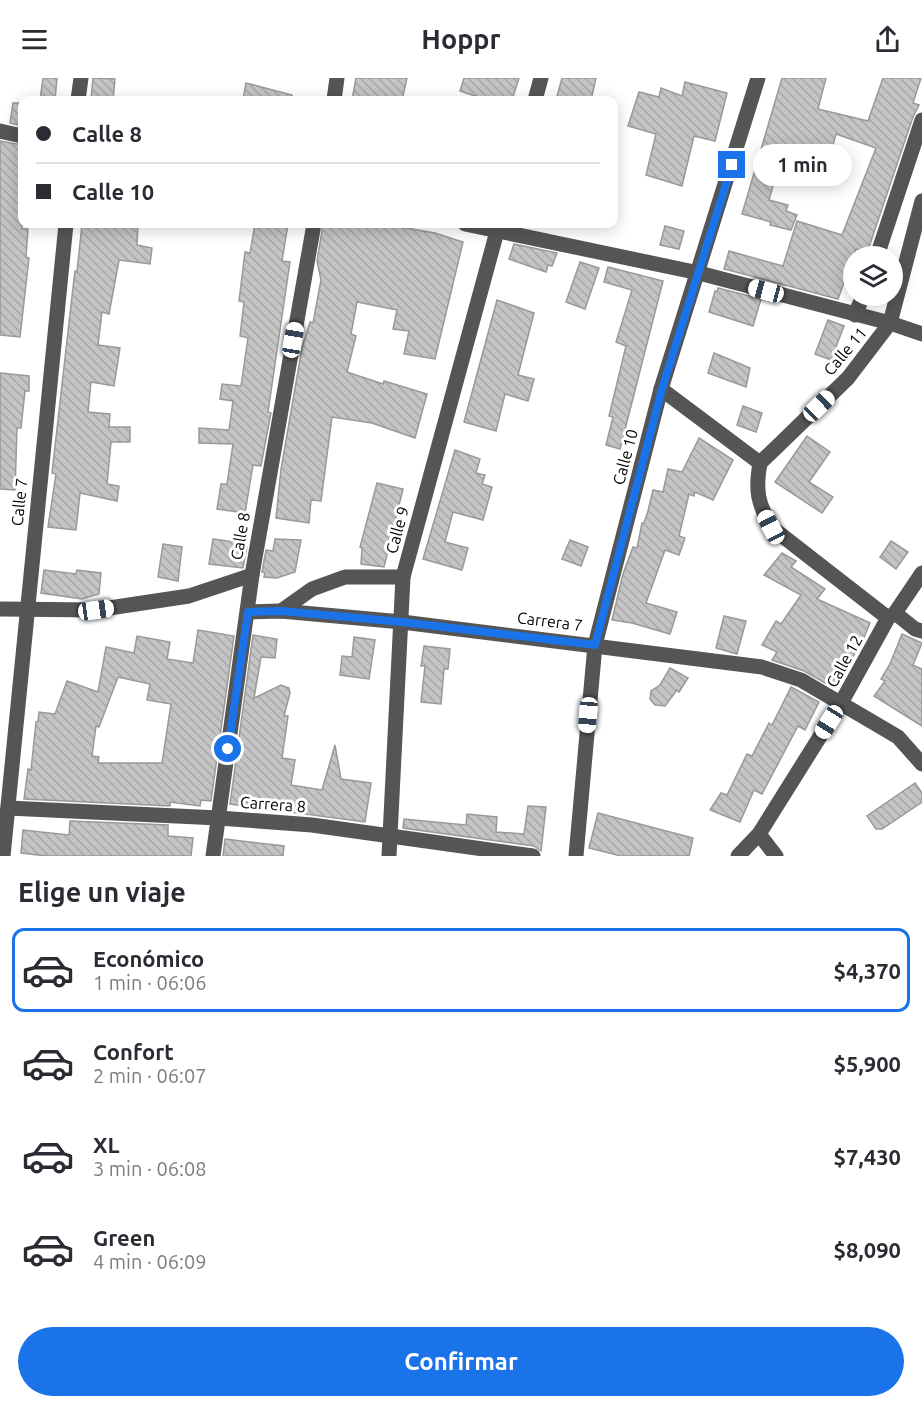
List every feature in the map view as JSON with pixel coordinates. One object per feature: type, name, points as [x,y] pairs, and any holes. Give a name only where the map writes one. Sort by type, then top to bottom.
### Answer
[{"type":"street","points":[[79,96],[81,78]]},
{"type":"street","points":[[335,96],[337,78]]},
{"type":"street","points":[[535,96],[541,78]]},
{"type":"street","name":"Calle 10","points":[[576,856],[595,645],[662,389],[759,78]]},
{"type":"street","points":[[880,246],[922,120]]},
{"type":"street","points":[[0,131],[18,135]]},
{"type":"street","name":"Calle 11","points":[[760,463],[848,378],[891,323],[922,201]]},
{"type":"street","name":"Calle 7","points":[[3,856],[66,228]]},
{"type":"street","name":"Calle 8","points":[[213,856],[252,575],[313,228]]},
{"type":"street","name":"Calle 9","points":[[389,856],[392,837],[395,721],[403,577],[498,228]]},
{"type":"street","points":[[502,228],[699,273],[891,323],[922,334]]},
{"type":"street","name":"Calle 11","points":[[855,315],[859,306]]},
{"type":"street","points":[[662,389],[760,463],[756,484],[760,506],[771,527],[892,615],[922,631]]},
{"type":"street","name":"Calle 12","points":[[738,856],[759,834],[841,703],[892,615],[922,573]]},
{"type":"street","points":[[0,609],[96,610],[189,596],[252,575]]},
{"type":"street","points":[[281,611],[312,589],[345,577],[403,577]]},
{"type":"street","name":"Carrera 7","points":[[248,612],[281,611],[402,622],[762,667],[801,680],[898,737],[922,764]]},
{"type":"street","name":"Carrera 8","points":[[8,808],[312,825],[533,856]]},
{"type":"street","points":[[759,834],[776,856]]},
{"type":"building","points":[[43,78],[57,78],[55,96],[41,96]]},
{"type":"building","points":[[93,78],[115,79],[113,96],[91,96]]},
{"type":"building","points":[[356,78],[407,78],[403,96],[353,96]]},
{"type":"building","points":[[464,78],[519,78],[513,96],[475,96],[460,91]]},
{"type":"building","points":[[562,78],[596,78],[592,96],[557,96]]},
{"type":"building","points":[[782,78],[826,78],[818,109],[868,121],[883,78],[921,78],[913,103],[919,105],[869,246],[843,246],[843,285],[838,299],[724,269],[729,251],[783,266],[797,221],[842,235],[876,148],[836,134],[831,152],[804,146],[798,170],[779,165],[769,200],[788,205],[786,211],[797,215],[791,230],[742,214]]},
{"type":"building","points":[[685,82],[727,93],[715,141],[694,136],[682,186],[646,175],[656,134],[628,126],[639,92],[659,97],[661,88],[682,96]]},
{"type":"building","points":[[246,83],[292,95],[292,96],[244,96]]},
{"type":"building","points":[[13,103],[18,103],[18,125],[10,123]]},
{"type":"building","points":[[0,141],[18,144],[18,228],[28,229],[26,257],[29,258],[20,337],[0,335]]},
{"type":"building","points":[[665,226],[684,231],[679,249],[660,245]]},
{"type":"building","points":[[82,228],[138,228],[137,245],[152,248],[150,264],[119,260],[109,314],[102,312],[98,345],[120,348],[114,386],[91,382],[88,412],[110,414],[109,427],[130,427],[130,442],[111,442],[107,484],[119,486],[117,501],[80,493],[76,530],[48,527],[56,474],[52,473],[75,271],[77,272]]},
{"type":"building","points":[[254,228],[287,228],[282,261],[290,262],[268,412],[271,413],[261,466],[253,465],[245,513],[217,509],[221,484],[227,484],[233,444],[199,443],[199,428],[229,430],[233,401],[220,399],[222,384],[241,386],[248,338],[240,336],[244,302],[239,301],[245,252],[250,253]]},
{"type":"building","points":[[322,228],[406,228],[435,233],[463,242],[435,359],[404,354],[409,331],[393,329],[397,310],[357,302],[351,334],[356,336],[347,372],[383,384],[384,381],[427,394],[415,438],[372,423],[332,417],[321,501],[311,500],[309,523],[276,518],[281,469],[302,348],[310,322],[313,323],[321,280],[317,261]]},
{"type":"building","points":[[514,244],[557,253],[552,266],[548,265],[546,272],[509,259]]},
{"type":"building","points":[[580,262],[599,268],[585,309],[566,302]]},
{"type":"building","points":[[608,267],[663,281],[620,449],[606,445],[613,417],[609,416],[626,346],[616,342],[632,290],[604,282]]},
{"type":"building","points":[[718,288],[761,299],[753,326],[709,312]]},
{"type":"building","points":[[497,300],[534,313],[518,375],[534,379],[528,401],[505,394],[496,431],[464,422]]},
{"type":"building","points":[[828,320],[844,326],[831,360],[815,354]]},
{"type":"building","points":[[714,353],[750,368],[746,387],[708,373]]},
{"type":"building","points":[[0,373],[29,376],[29,391],[25,391],[21,428],[17,428],[15,490],[0,489]]},
{"type":"building","points":[[743,406],[762,413],[756,432],[737,425]]},
{"type":"building","points":[[807,436],[830,452],[809,482],[833,497],[822,513],[775,482]]},
{"type":"building","points":[[699,438],[733,460],[713,500],[695,492],[694,496],[689,494],[679,536],[685,538],[679,555],[665,550],[646,603],[677,612],[670,634],[612,620],[623,574],[633,547],[637,548],[642,523],[648,511],[653,490],[663,492],[668,469],[682,472]]},
{"type":"building","points":[[455,450],[480,459],[476,473],[485,475],[482,484],[492,487],[483,520],[453,512],[445,542],[468,548],[462,570],[423,559]]},
{"type":"building","points":[[377,483],[403,489],[384,567],[361,564],[362,548],[360,547]]},
{"type":"building","points":[[213,539],[242,543],[241,546],[247,547],[243,568],[209,564]]},
{"type":"building","points":[[275,539],[301,540],[295,572],[277,578],[264,577],[265,573],[262,572],[266,550],[273,551]]},
{"type":"building","points":[[570,540],[588,547],[581,566],[562,559]]},
{"type":"building","points":[[891,541],[908,552],[896,569],[880,557]]},
{"type":"building","points":[[163,544],[182,547],[178,581],[158,577]]},
{"type":"building","points":[[782,553],[796,561],[791,567],[825,589],[817,599],[870,623],[863,640],[834,688],[804,671],[772,660],[777,652],[762,645],[776,621],[781,624],[801,595],[764,575]]},
{"type":"building","points":[[44,570],[76,574],[77,570],[101,573],[99,594],[82,599],[41,593]]},
{"type":"building","points":[[724,616],[746,621],[737,654],[716,648]]},
{"type":"building","points":[[198,630],[234,636],[211,801],[201,800],[200,806],[170,802],[170,806],[24,799],[28,769],[31,770],[39,712],[55,714],[67,681],[98,692],[106,647],[134,653],[137,636],[170,642],[167,659],[193,663]],"holes":[[[118,677],[150,684],[147,700],[171,704],[162,763],[98,763],[99,757],[92,756],[96,726],[99,727]]]},
{"type":"building","points":[[902,634],[922,643],[913,665],[922,669],[922,726],[874,696],[885,681],[881,679],[890,664]]},
{"type":"building","points":[[253,635],[277,639],[275,658],[261,657],[254,698],[281,685],[289,688],[290,693],[284,716],[288,716],[282,758],[295,760],[291,785],[322,790],[335,745],[341,779],[371,783],[365,822],[230,804]]},
{"type":"building","points":[[354,637],[375,640],[369,679],[340,675],[342,656],[352,657]]},
{"type":"building","points":[[424,646],[450,649],[448,669],[444,669],[441,704],[421,702],[425,666],[421,666]]},
{"type":"building","points":[[670,668],[688,678],[679,692],[677,690],[665,706],[655,705],[650,699],[651,691],[660,685]]},
{"type":"building","points":[[791,687],[819,702],[805,730],[798,726],[762,794],[754,790],[740,822],[710,810],[721,793],[727,795],[747,754],[752,756],[769,723],[772,725]]},
{"type":"building","points":[[915,783],[922,793],[922,802],[882,829],[876,829],[867,816]]},
{"type":"building","points":[[528,806],[546,807],[541,851],[534,846],[403,828],[404,819],[466,825],[467,814],[497,817],[496,832],[524,834]]},
{"type":"building","points":[[598,813],[693,838],[689,856],[621,856],[589,848]]},
{"type":"building","points":[[70,821],[168,825],[168,836],[193,838],[191,856],[47,856],[21,853],[23,830],[69,835]]},
{"type":"building","points":[[225,839],[284,846],[283,856],[223,856]]},
{"type":"route","points":[[228,749],[248,612],[281,611],[402,622],[595,645],[662,389],[732,165]]}]
